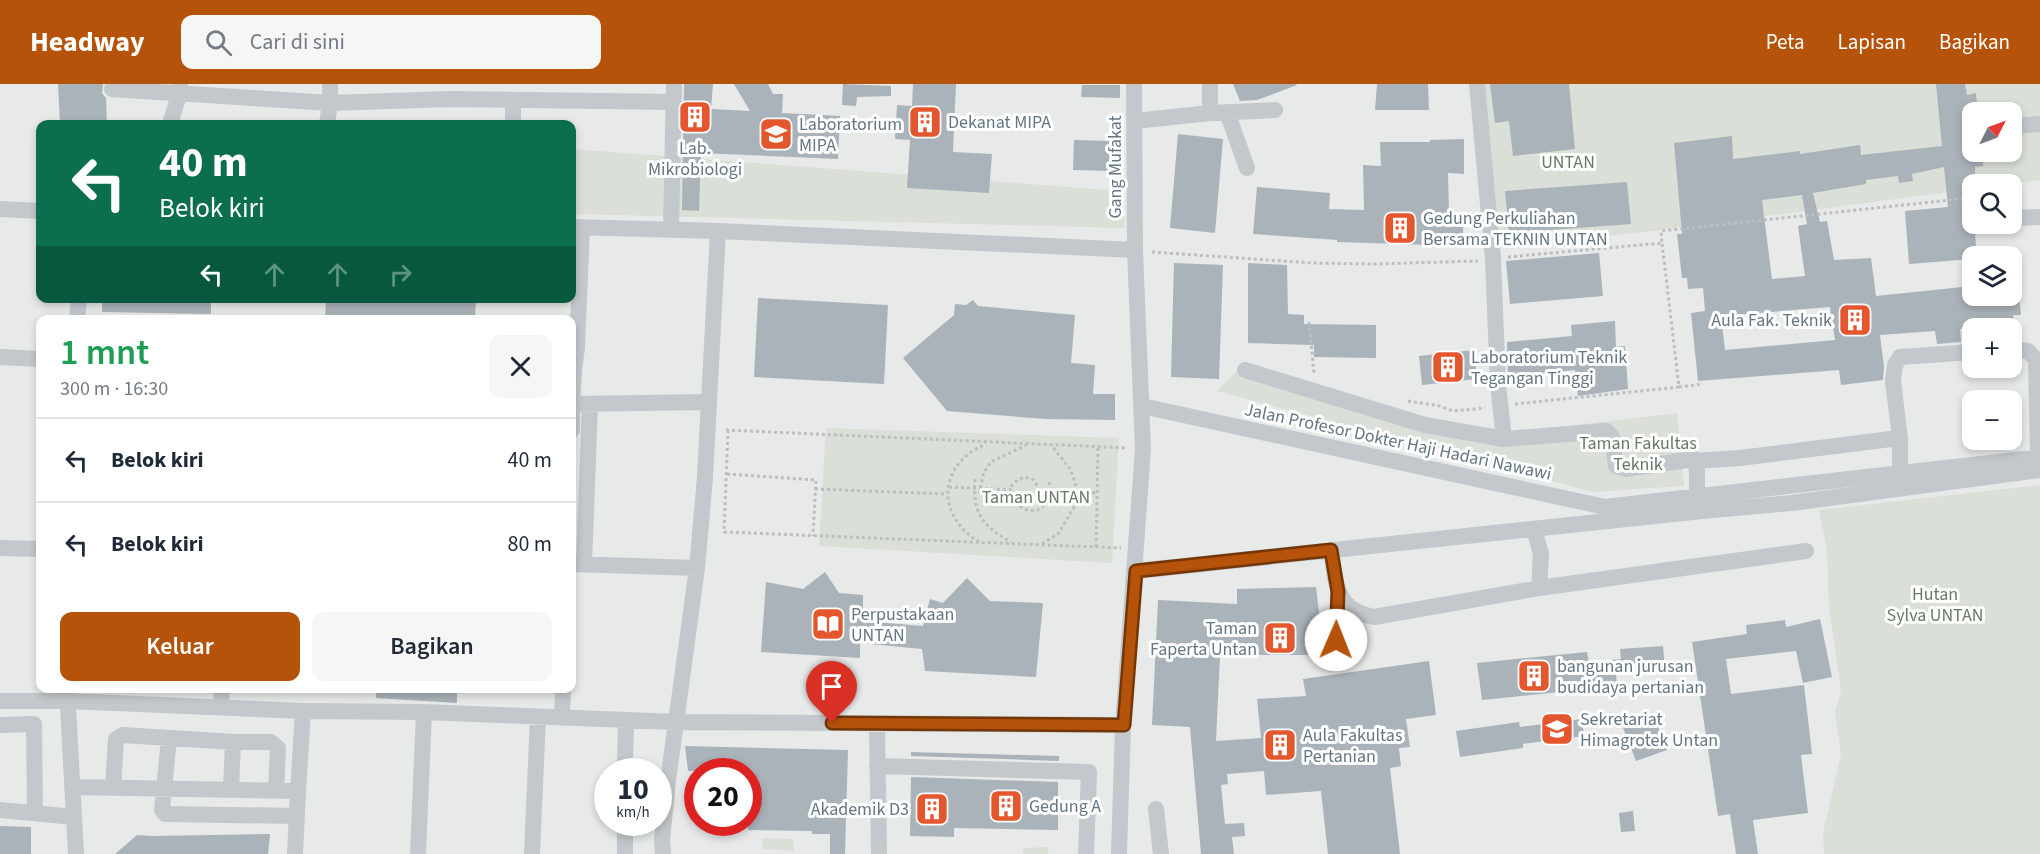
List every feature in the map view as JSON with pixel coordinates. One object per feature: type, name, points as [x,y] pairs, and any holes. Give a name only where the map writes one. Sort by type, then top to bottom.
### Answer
[{"type":"street","points":[[328,120],[330,84]]},
{"type":"street","points":[[671,230],[674,84]]},
{"type":"street","name":"Gang Mufakat","points":[[1119,854],[1124,725],[1143,449],[1135,250],[1134,84]]},
{"type":"street","points":[[1210,84],[1218,113],[1247,168]]},
{"type":"street","points":[[1477,84],[1493,259],[1498,384],[1504,439]]},
{"type":"street","points":[[171,120],[180,88]]},
{"type":"street","points":[[112,89],[180,88],[330,103],[450,99],[674,102]]},
{"type":"street","points":[[513,100],[513,120]]},
{"type":"street","points":[[1135,121],[1275,110]]},
{"type":"street","points":[[2022,125],[2040,124]]},
{"type":"street","points":[[0,210],[36,211]]},
{"type":"street","points":[[2022,218],[2040,217]]},
{"type":"street","points":[[576,267],[577,227],[718,231],[1135,250]]},
{"type":"street","points":[[663,854],[662,840],[668,781],[697,568],[705,477],[707,402],[718,231]]},
{"type":"street","points":[[2022,350],[2028,351],[2036,360],[2039,461]]},
{"type":"street","points":[[1908,488],[1900,472],[1900,439],[1893,381],[1895,364],[1900,357],[1962,353]]},
{"type":"street","points":[[0,357],[36,359]]},
{"type":"street","points":[[1245,370],[1425,425],[1504,439],[1606,431],[1612,437],[1616,466],[1626,468],[1694,459],[1696,461],[1740,458],[1891,439]]},
{"type":"street","points":[[576,404],[707,402]]},
{"type":"street","points":[[590,404],[578,564],[697,568]]},
{"type":"street","name":"Jalan Profesor Dokter Haji Hadari Nawawi","points":[[1142,406],[1605,507],[1792,503],[1908,488],[2039,461]]},
{"type":"street","points":[[1696,461],[1699,504]]},
{"type":"street","name":"Jalan Profesor Dokter Haji Hadari Nawawi","points":[[1136,571],[1534,529],[1900,472],[2039,461]]},
{"type":"street","points":[[1534,529],[1541,554],[1539,588]]},
{"type":"street","points":[[0,548],[36,549]]},
{"type":"street","points":[[1331,550],[1338,592],[1336,640]]},
{"type":"street","points":[[1338,592],[1348,606],[1360,614],[1374,617],[1539,588],[1806,551]]},
{"type":"street","points":[[222,693],[222,707]]},
{"type":"street","points":[[562,718],[563,693]]},
{"type":"street","points":[[0,701],[67,695],[303,711],[424,712],[677,722],[1124,725]]},
{"type":"street","points":[[67,695],[76,854]]},
{"type":"street","points":[[295,854],[303,711]]},
{"type":"street","points":[[418,854],[424,712]]},
{"type":"street","points":[[531,854],[538,717]]},
{"type":"street","points":[[625,758],[626,720]]},
{"type":"street","points":[[0,725],[34,724],[35,813]]},
{"type":"street","points":[[877,724],[879,854]]},
{"type":"street","points":[[113,788],[116,739],[119,736],[271,742],[278,748],[276,790]]},
{"type":"street","points":[[169,738],[162,810],[165,814],[297,816]]},
{"type":"street","points":[[231,790],[233,742]]},
{"type":"street","points":[[877,766],[1089,771],[1086,854]]},
{"type":"street","points":[[72,787],[298,791]]},
{"type":"street","points":[[1156,808],[1161,854]]},
{"type":"street","points":[[0,810],[74,817]]},
{"type":"street","points":[[625,836],[625,854]]},
{"type":"path","points":[[1679,387],[1661,231],[1962,199]]},
{"type":"path","points":[[1135,250],[1314,263],[1373,264],[1493,259],[1662,243]]},
{"type":"path","points":[[1309,322],[1314,383]]},
{"type":"path","points":[[1407,401],[1440,406],[1453,411],[1703,384]]},
{"type":"path","points":[[706,429],[1143,449]]},
{"type":"path","points":[[728,430],[724,532],[1137,549]]},
{"type":"path","points":[[980,542],[956,523],[950,509],[948,494],[950,477],[958,461],[971,450],[987,443]]},
{"type":"path","points":[[979,494],[984,472],[991,462],[1028,444]]},
{"type":"path","points":[[1041,544],[1059,533],[1074,507],[1078,492],[1071,470],[1051,445]]},
{"type":"path","points":[[1096,547],[1098,447]]},
{"type":"path","points":[[726,474],[816,480],[813,536]]},
{"type":"path","points":[[1049,480],[1050,491],[1048,502],[1039,510],[1031,511],[1017,504],[1012,498],[1012,484],[1026,477],[1034,480],[1039,489],[1050,491],[1097,493]]},
{"type":"path","points":[[975,479],[977,513],[994,533],[1013,543]]},
{"type":"path","points":[[949,487],[1012,490]]},
{"type":"path","points":[[815,489],[948,494]]},
{"type":"shaded area","points":[[0,84],[2040,84],[2040,854],[0,854]]},
{"type":"green space","name":"UNTAN","points":[[1480,84],[2040,84],[2040,180],[2022,182],[2022,174],[1962,174],[1962,190],[1660,230],[1493,249]]},
{"type":"green space","points":[[576,149],[1121,191],[1125,228],[576,214]]},
{"type":"green space","name":"Taman Fakultas Teknik","points":[[1245,362],[1379,419],[1509,433],[1677,413],[1684,486],[1593,492],[1217,391]]},
{"type":"green space","name":"Taman UNTAN","points":[[826,428],[1119,438],[1112,563],[819,546]]},
{"type":"green space","name":"Hutan Sylva UNTAN","points":[[2040,485],[2040,854],[1824,854],[1823,833],[1841,754],[1835,713],[1841,690],[1829,607],[1827,550],[1819,510]]},
{"type":"green space","points":[[762,838],[793,839],[794,851],[763,849]]},
{"type":"green space","points":[[1049,847],[1048,854],[1023,854],[1024,848]]},
{"type":"building","points":[[58,84],[103,84],[102,93],[106,98],[107,120],[60,120]]},
{"type":"building","points":[[684,84],[713,84],[711,109],[750,111],[734,84],[768,84],[773,94],[783,94],[782,113],[840,116],[838,159],[701,153],[699,211],[682,210]]},
{"type":"building","points":[[843,84],[891,86],[891,96],[857,97],[856,106],[842,105]]},
{"type":"building","name":"Dekanat MIPA","points":[[913,84],[956,84],[953,152],[992,154],[989,193],[907,188],[910,140],[895,139],[897,105],[912,106]]},
{"type":"building","points":[[1233,84],[1297,85],[1257,100],[1240,101]]},
{"type":"building","points":[[1377,84],[1428,84],[1429,110],[1375,110]]},
{"type":"building","points":[[1490,84],[1569,84],[1575,149],[1513,156],[1509,121],[1495,123]]},
{"type":"building","points":[[1936,84],[1965,84],[1967,95],[1976,93],[1977,102],[1962,102],[1962,162],[1983,162],[1983,166],[1975,167],[1975,174],[1962,174],[1962,234],[1975,234],[1976,246],[1962,246],[1962,260],[1909,264],[1905,211],[1948,207],[1944,167],[1912,174],[1913,181],[1899,183],[1898,176],[1866,180],[1866,184],[1813,193],[1820,222],[1827,221],[1834,260],[1871,258],[1876,296],[1962,287],[1962,306],[2020,306],[2021,315],[2013,315],[2014,318],[1962,318],[1961,342],[1937,344],[1935,331],[1880,335],[1884,367],[1883,380],[1841,385],[1839,370],[1698,381],[1691,313],[1705,311],[1703,288],[1688,289],[1687,278],[1682,278],[1677,234],[1682,234],[1674,143],[1732,136],[1733,159],[1800,151],[1800,154],[1860,145],[1861,155],[1942,146]],"holes":[[[1802,195],[1807,224],[1798,226],[1805,276],[1772,279],[1762,200]],[[1830,307],[1835,340],[1725,350],[1721,316]]]},
{"type":"building","points":[[1082,85],[1120,85],[1120,98],[1081,97]]},
{"type":"building","points":[[1178,134],[1223,139],[1215,233],[1170,228]]},
{"type":"building","points":[[1464,139],[1464,174],[1448,173],[1449,213],[1463,213],[1463,246],[1337,242],[1337,240],[1253,234],[1257,187],[1330,193],[1329,209],[1364,210],[1363,165],[1381,166],[1380,142]]},
{"type":"building","points":[[1074,140],[1111,141],[1110,171],[1073,170]]},
{"type":"building","points":[[1627,182],[1631,224],[1509,233],[1505,191]]},
{"type":"building","points":[[1599,253],[1603,296],[1510,304],[1506,261]]},
{"type":"building","points":[[1174,263],[1223,265],[1219,379],[1171,377]]},
{"type":"building","points":[[1248,263],[1287,265],[1288,314],[1304,315],[1304,324],[1376,325],[1376,358],[1314,357],[1314,345],[1248,343]]},
{"type":"building","points":[[758,298],[888,305],[884,384],[754,377]]},
{"type":"building","points":[[973,300],[978,306],[1075,315],[1071,363],[1095,365],[1093,394],[1115,394],[1115,420],[1045,419],[947,411],[903,358],[954,315],[955,304],[966,305]]},
{"type":"building","points":[[102,303],[211,303],[211,314],[102,312]]},
{"type":"building","points":[[326,303],[476,303],[475,315],[325,315]]},
{"type":"building","points":[[1615,321],[1616,347],[1625,346],[1628,389],[1578,396],[1575,370],[1508,377],[1507,342],[1572,336],[1571,325]]},
{"type":"building","name":"Laboratorium Teknik Tegangan Tinggi","points":[[1474,350],[1477,379],[1422,385],[1419,356]]},
{"type":"building","name":"Perpustakaan UNTAN","points":[[825,572],[839,593],[863,595],[863,621],[923,626],[930,599],[943,603],[967,578],[990,601],[1043,603],[1036,677],[925,671],[922,649],[860,643],[860,658],[761,652],[766,582],[803,589]]},
{"type":"building","points":[[1316,587],[1324,655],[1220,655],[1216,741],[1261,738],[1257,699],[1306,696],[1303,679],[1429,661],[1436,715],[1406,719],[1410,747],[1399,748],[1401,766],[1390,768],[1400,854],[1328,854],[1321,791],[1266,795],[1264,771],[1227,774],[1228,784],[1221,785],[1225,824],[1244,823],[1245,836],[1232,837],[1234,854],[1201,854],[1190,727],[1152,725],[1158,600],[1237,604],[1237,589]]},
{"type":"building","points":[[1820,619],[1832,677],[1803,683],[1796,651],[1726,659],[1731,694],[1804,685],[1812,754],[1801,755],[1808,813],[1753,820],[1758,854],[1736,854],[1730,814],[1718,816],[1692,642],[1747,634],[1746,625],[1785,620],[1786,627]]},
{"type":"building","name":"bangunan jurusan budidaya pertanian","points":[[1663,646],[1665,670],[1616,674],[1617,686],[1482,700],[1477,663],[1587,652],[1589,663],[1621,659],[1620,649]]},
{"type":"building","points":[[376,693],[457,693],[457,703],[376,698]]},
{"type":"building","points":[[1654,716],[1667,750],[1636,761],[1623,728]]},
{"type":"building","points":[[1582,719],[1584,736],[1523,744],[1523,748],[1460,757],[1456,731],[1519,722],[1520,727]]},
{"type":"building","points":[[685,746],[848,750],[845,854],[830,854],[830,834],[812,834],[812,831],[762,830],[762,758],[686,758]]},
{"type":"building","points":[[911,752],[1059,756],[1059,761],[911,756]]},
{"type":"building","name":"Gedung A","points":[[911,777],[1058,782],[1058,830],[954,828],[954,837],[910,836]]},
{"type":"building","points":[[1633,811],[1635,831],[1621,832],[1619,813]]},
{"type":"building","points":[[0,826],[31,827],[31,854],[0,854]]},
{"type":"building","points":[[270,834],[268,854],[115,854],[137,835]]},
{"type":"place","name":"Lab. Mikrobiologi","points":[[695,117]]},
{"type":"place","name":"Dekanat MIPA","points":[[925,122]]},
{"type":"place","name":"Laboratorium MIPA","points":[[776,134]]},
{"type":"place","name":"Gedung Perkuliahan Bersama TEKNIN UNTAN","points":[[1400,228]]},
{"type":"place","name":"Aula Fak. Teknik","points":[[1855,320]]},
{"type":"place","name":"Laboratorium Teknik Tegangan Tinggi","points":[[1448,367]]},
{"type":"place","name":"Perpustakaan UNTAN","points":[[828,624]]},
{"type":"place","name":"Taman Faperta Untan","points":[[1280,638]]},
{"type":"place","name":"bangunan jurusan budidaya pertanian","points":[[1534,676]]},
{"type":"place","name":"Sekretariat Himagrotek Untan","points":[[1557,729]]},
{"type":"place","name":"Aula Fakultas Pertanian","points":[[1280,745]]},
{"type":"place","name":"Gedung A","points":[[1006,806]]},
{"type":"place","name":"Akademik D3","points":[[932,809]]},
{"type":"route","points":[[832,723],[1124,725],[1136,571],[1331,550],[1338,592],[1336,640]]}]
